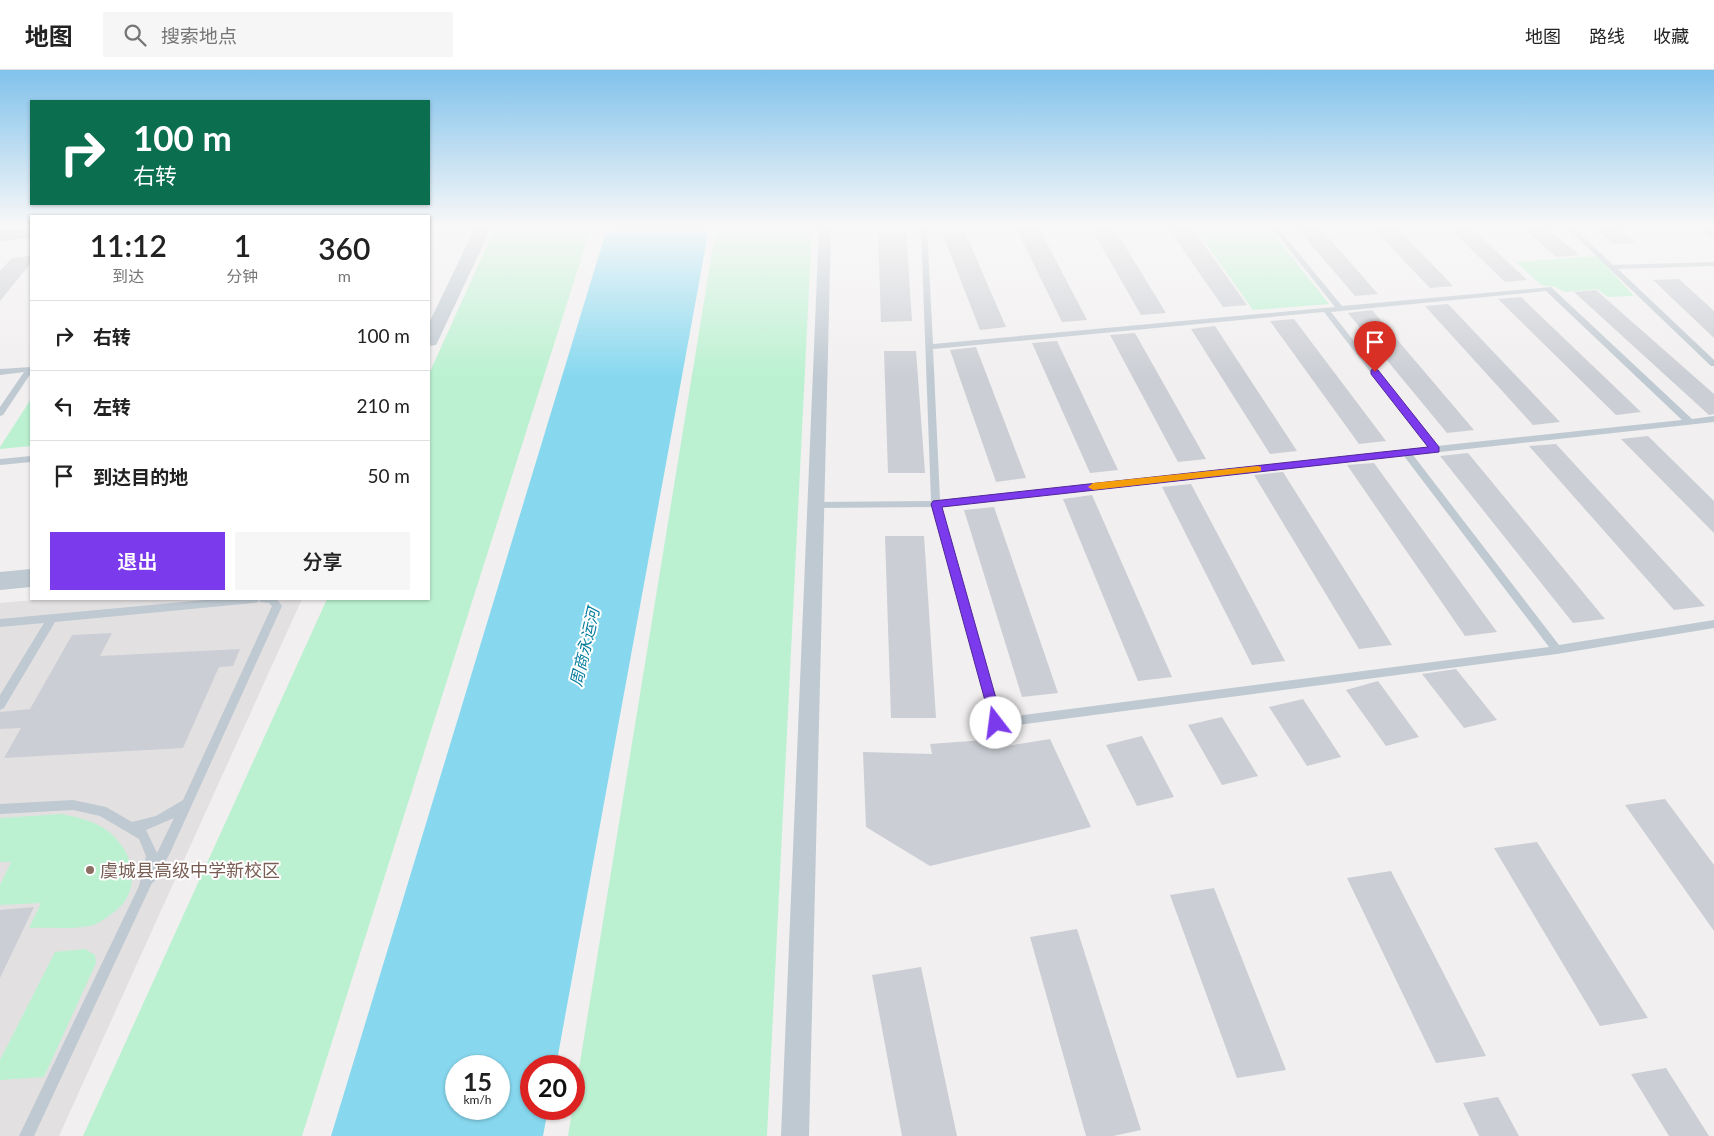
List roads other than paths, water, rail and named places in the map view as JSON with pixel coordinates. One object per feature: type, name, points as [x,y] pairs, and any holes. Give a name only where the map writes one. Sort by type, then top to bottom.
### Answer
[{"type":"street","points":[[430,339],[459,278]]},
{"type":"street","points":[[795,1136],[823,278]]},
{"type":"street","points":[[0,581],[30,578]]},
{"type":"lane","points":[[926,278],[936,504],[996,723],[1557,650],[1714,624]]},
{"type":"lane","points":[[1316,278],[1341,309]]},
{"type":"lane","points":[[1623,278],[1714,364]]},
{"type":"lane","points":[[929,347],[1548,290],[1690,422]]},
{"type":"lane","points":[[1326,310],[1435,450]]},
{"type":"lane","points":[[0,372],[30,369]]},
{"type":"lane","points":[[0,413],[30,370]]},
{"type":"lane","points":[[816,505],[936,504],[1714,420]]},
{"type":"lane","points":[[1407,453],[1557,650]]},
{"type":"lane","points":[[0,462],[30,459]]},
{"type":"lane","points":[[0,623],[243,600]]},
{"type":"lane","points":[[26,1136],[145,887],[166,849],[278,606],[273,600]]},
{"type":"lane","points":[[0,704],[52,618]]},
{"type":"lane","points":[[132,828],[146,826],[166,818],[186,803]]},
{"type":"lane","points":[[0,809],[73,805],[102,811],[143,835],[152,856],[145,887]]},
{"type":"water","name":"周商永运河","points":[[592,278],[700,278],[558,1055],[520,1055],[520,1120],[546,1120],[543,1136],[331,1136]]},
{"type":"place","name":"虞城县高级中学新校区","points":[[90,870]]}]
